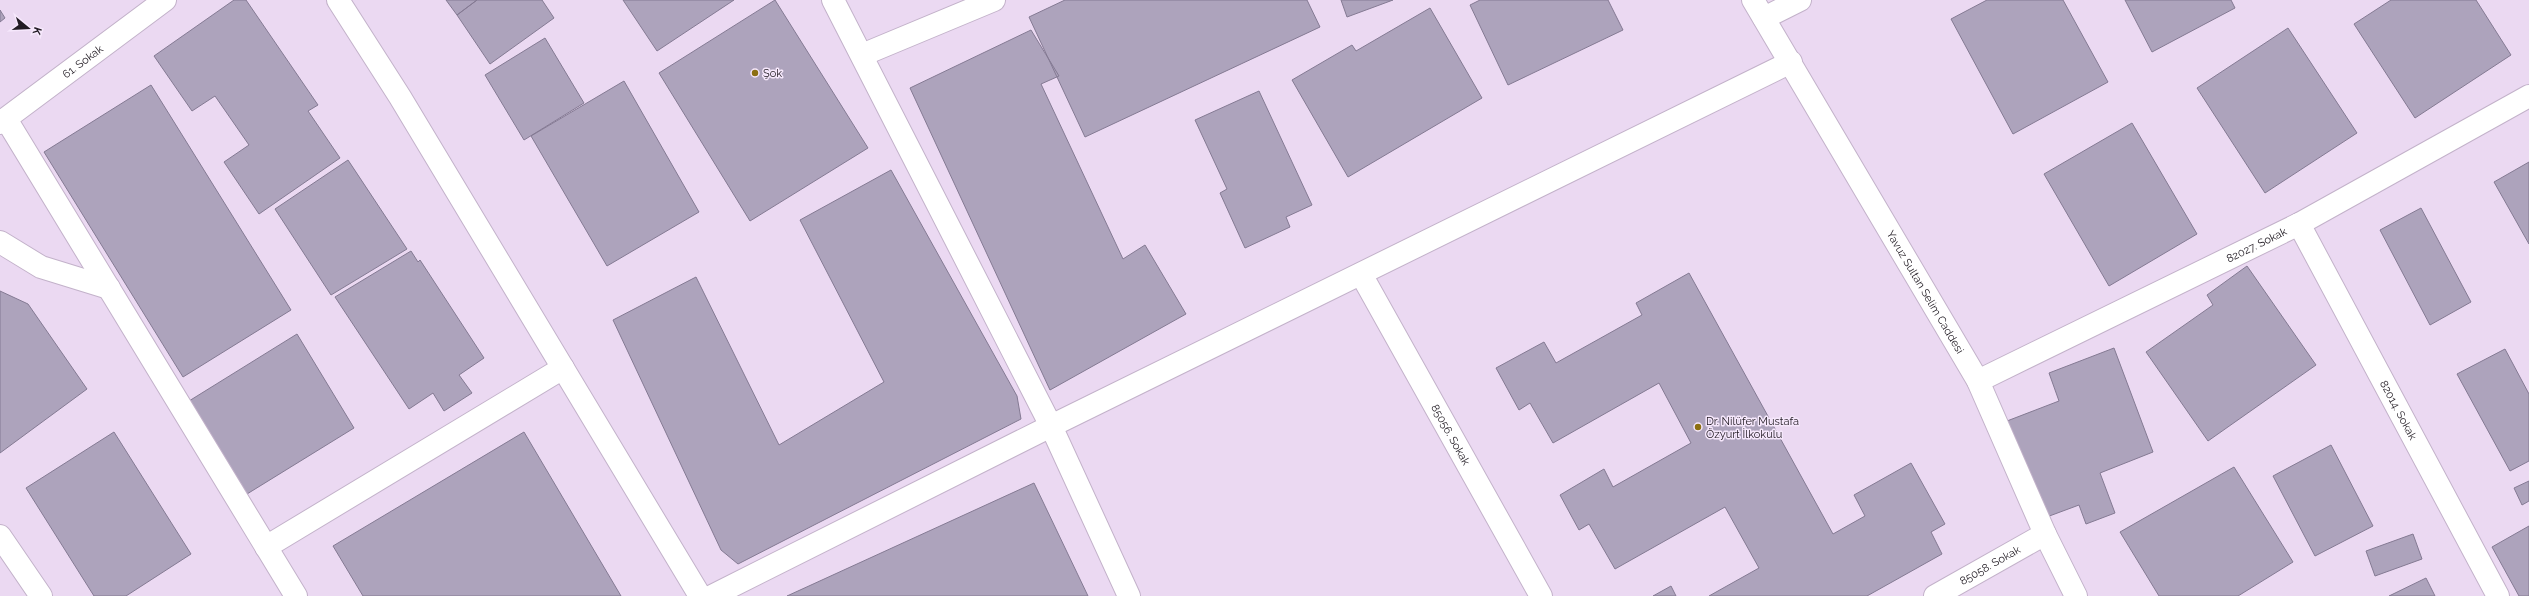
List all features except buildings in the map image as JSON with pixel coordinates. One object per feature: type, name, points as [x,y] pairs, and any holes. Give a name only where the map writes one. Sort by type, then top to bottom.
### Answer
[{"type":"street","name":"61. Sokak","points":[[3,121],[165,0]]},
{"type":"street","points":[[338,0],[400,96],[700,596]]},
{"type":"street","points":[[833,0],[1051,426],[1129,596]]},
{"type":"street","points":[[862,55],[994,0]]},
{"type":"street","points":[[1759,9],[1800,0]]},
{"type":"street","name":"Yavuz Sultan Selim Caddesi","points":[[1759,9],[1978,381],[2045,534],[2076,596]]},
{"type":"street","points":[[712,596],[1051,426],[1791,62]]},
{"type":"street","name":"82027. Sokak","points":[[1978,381],[2299,224],[2529,96]]},
{"type":"street","points":[[3,121],[109,288],[296,596]]},
{"type":"street","name":"82014. Sokak","points":[[2299,224],[2498,596]]},
{"type":"street","points":[[0,242],[41,267],[109,288]]},
{"type":"street","name":"85056. Sokak","points":[[1361,274],[1541,596]]},
{"type":"street","points":[[266,547],[563,368]]},
{"type":"street","name":"85058. Sokak","points":[[1935,596],[2045,534]]},
{"type":"street","points":[[0,536],[41,596]]},
{"type":"place","name":"Şok","points":[[755,73]]},
{"type":"place","name":"Dr. Nilüfer Mustafa Özyurt İlkokulu","points":[[1698,427]]}]
